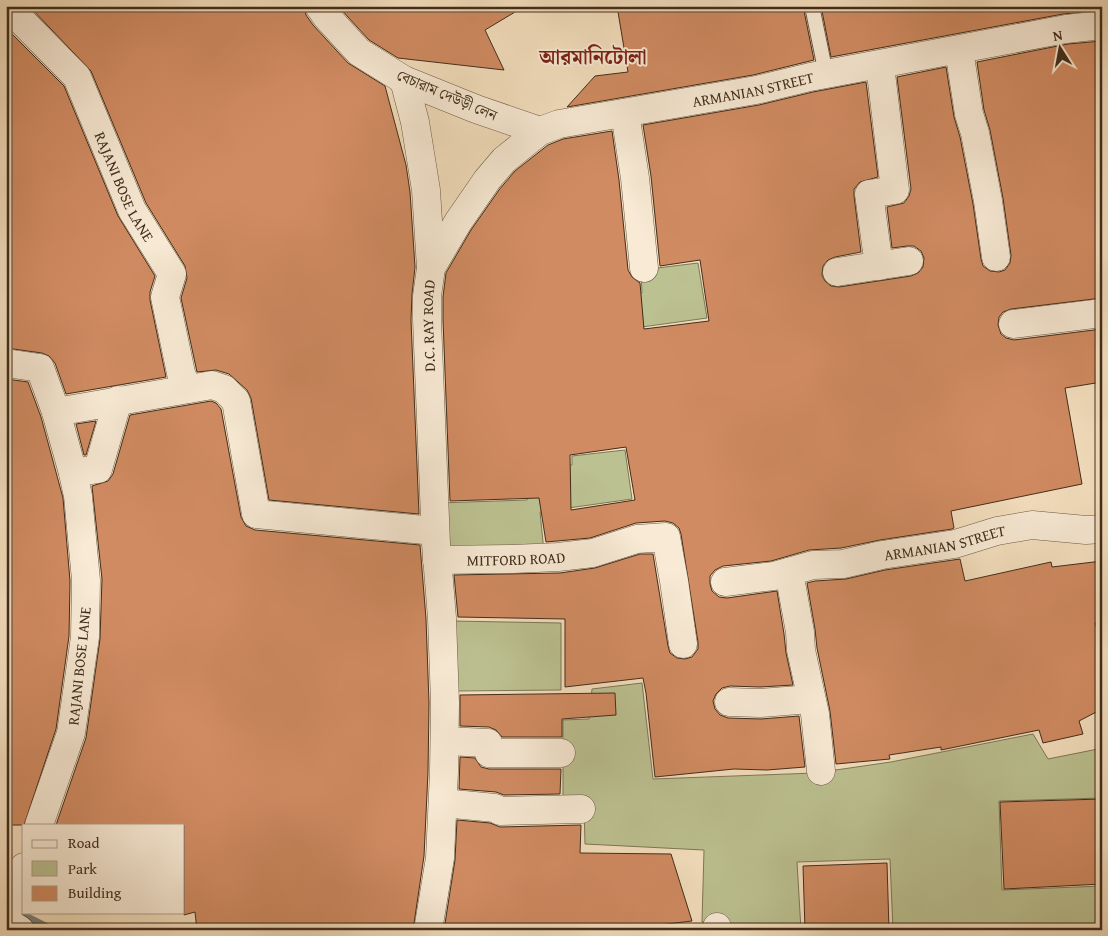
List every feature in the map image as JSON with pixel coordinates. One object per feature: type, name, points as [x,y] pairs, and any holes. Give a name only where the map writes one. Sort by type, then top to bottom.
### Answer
[{"type":"street","name":"RAJANI BOSE LANE","points":[[8,6],[77,77],[132,210],[172,274],[165,297],[181,373],[187,389]]},
{"type":"street","name":"বেচারাম দেউড়ী লেন","points":[[319,6],[359,52],[404,80],[476,109],[540,130]]},
{"type":"street","name":"ARMANIAN STREET","points":[[540,130],[559,124],[756,90],[826,74],[1066,29],[1102,25]]},
{"type":"street","points":[[959,50],[969,114],[975,134],[988,200],[996,257]]},
{"type":"street","points":[[879,266],[869,194],[895,190],[880,65]]},
{"type":"street","points":[[404,80],[415,122],[426,190],[431,268]]},
{"type":"street","points":[[625,113],[635,178],[644,268]]},
{"type":"street","name":"D.C. RAY ROAD","points":[[437,560],[426,320],[431,268],[458,222],[487,180],[504,160],[540,130]]},
{"type":"street","points":[[837,272],[909,261]]},
{"type":"street","points":[[1013,324],[1102,313]]},
{"type":"street","name":"RAJANI BOSE LANE","points":[[6,363],[40,368],[56,412],[78,496],[86,580],[85,638],[71,733],[39,824]]},
{"type":"street","points":[[56,412],[212,385],[224,389],[236,401],[256,514],[436,531]]},
{"type":"street","points":[[73,473],[98,469],[118,400]]},
{"type":"street","name":"ARMANIAN STREET","points":[[724,582],[774,576],[813,565],[843,564],[882,555],[955,544],[998,531],[1032,524],[1086,530],[1102,528]]},
{"type":"street","name":"MITFORD ROAD","points":[[437,560],[513,560],[558,557],[593,552],[637,539],[666,537],[683,644]]},
{"type":"street","points":[[428,930],[440,858],[445,741],[442,618],[437,560]]},
{"type":"street","points":[[789,572],[800,632],[801,650],[815,714],[822,771]]},
{"type":"street","points":[[729,702],[760,703],[811,699]]},
{"type":"street","points":[[445,741],[488,743],[489,753],[562,754]]},
{"type":"street","points":[[442,803],[495,808],[500,811],[581,809]]},
{"type":"street","points":[[6,916],[22,872]]},
{"type":"street","points":[[6,921],[20,930]]},
{"type":"lane","points":[[812,6],[826,74]]},
{"type":"green space","points":[[698,263],[707,318],[620,330],[615,295],[642,293],[641,270]]},
{"type":"green space","points":[[625,450],[632,499],[540,512],[544,552],[442,556],[439,503],[527,500],[528,467],[572,465],[572,456]]},
{"type":"green space","points":[[452,621],[561,623],[561,690],[455,691]]},
{"type":"green space","points":[[642,683],[653,779],[815,773],[891,762],[1033,734],[1048,759],[1098,749],[1099,756],[1102,756],[1102,798],[999,801],[1002,890],[1102,886],[1102,930],[893,930],[890,859],[797,862],[801,930],[723,930],[723,922],[702,922],[704,850],[585,844],[584,807],[563,805],[563,720],[589,719],[592,689]]},
{"type":"building","points":[[29,6],[304,6],[306,15],[313,25],[348,63],[385,86],[406,165],[410,192],[415,267],[411,320],[419,514],[269,500],[251,398],[247,390],[229,374],[216,370],[197,372],[181,298],[187,278],[185,266],[146,203],[91,71]]},
{"type":"building","points":[[338,6],[525,6],[485,30],[504,70],[398,58],[369,40]]},
{"type":"building","points":[[617,6],[803,6],[814,60],[753,75],[567,107],[595,76],[628,72]]},
{"type":"building","points":[[821,6],[1102,6],[1102,10],[1063,14],[831,57]]},
{"type":"building","points":[[6,28],[64,86],[118,216],[155,276],[150,292],[150,300],[166,377],[66,394],[55,363],[49,356],[42,353],[6,348]]},
{"type":"building","points":[[1102,41],[1102,298],[1011,309],[1003,312],[999,317],[998,325],[1001,334],[1006,338],[1014,340],[1102,329],[1102,382],[1065,388],[1082,484],[951,511],[954,528],[952,529],[841,548],[809,550],[771,561],[723,566],[715,570],[710,576],[710,584],[712,591],[719,597],[727,598],[777,591],[786,653],[793,685],[730,686],[722,688],[716,694],[713,701],[715,709],[720,715],[728,718],[761,719],[799,716],[805,767],[767,770],[734,769],[655,777],[643,678],[565,687],[565,619],[458,617],[454,575],[560,573],[595,568],[640,554],[653,554],[670,653],[677,658],[685,659],[692,657],[698,649],[681,534],[679,528],[673,523],[665,521],[636,523],[590,538],[546,542],[539,498],[450,501],[443,320],[446,273],[471,230],[515,171],[548,145],[563,139],[612,131],[628,270],[632,277],[640,283],[644,329],[709,321],[700,260],[660,266],[651,176],[643,125],[759,105],[866,82],[878,177],[860,182],[854,189],[861,252],[828,260],[823,266],[822,275],[831,286],[839,287],[911,276],[918,273],[923,267],[924,258],[921,251],[914,246],[892,248],[887,207],[904,203],[911,189],[897,77],[946,67],[954,117],[960,137],[973,204],[983,266],[990,271],[999,272],[1005,270],[1010,263],[1011,255],[1003,198],[990,130],[984,110],[977,62],[1068,44]],"holes":[[[626,447],[635,500],[571,510],[570,455]]]},
{"type":"building","points":[[6,379],[28,382],[41,417],[63,498],[70,581],[69,636],[56,729],[24,824],[6,825]]},
{"type":"building","points":[[211,401],[216,403],[221,409],[241,517],[246,526],[255,530],[420,545],[426,619],[429,703],[428,772],[424,856],[413,930],[197,930],[195,912],[184,915],[185,824],[56,824],[86,738],[100,639],[102,579],[92,486],[108,481],[113,474],[130,415]]},
{"type":"building","points":[[96,421],[86,455],[84,455],[76,424]]},
{"type":"building","points":[[960,559],[965,581],[1051,562],[1052,567],[1102,561],[1102,621],[1095,623],[1102,645],[1102,709],[1079,721],[1083,734],[1043,743],[1039,730],[941,750],[941,747],[889,755],[890,759],[836,764],[830,711],[817,648],[807,583],[846,579],[885,570]]},
{"type":"building","points":[[615,693],[616,715],[562,719],[562,737],[502,737],[496,730],[489,727],[460,726],[460,695]]},
{"type":"building","points":[[460,757],[475,758],[481,767],[489,769],[561,769],[560,794],[504,795],[496,792],[459,789]]},
{"type":"building","points":[[1102,799],[1102,884],[1004,889],[1000,802]]},
{"type":"building","points":[[457,820],[490,823],[500,827],[581,825],[580,853],[671,854],[692,921],[617,930],[444,930],[455,860]]},
{"type":"building","points":[[887,863],[889,930],[805,930],[803,866]]},
{"type":"waterway","points":[[16,913],[50,930]]},
{"type":"district","name":"আরমানিটোলা","points":[[593,56]]}]
